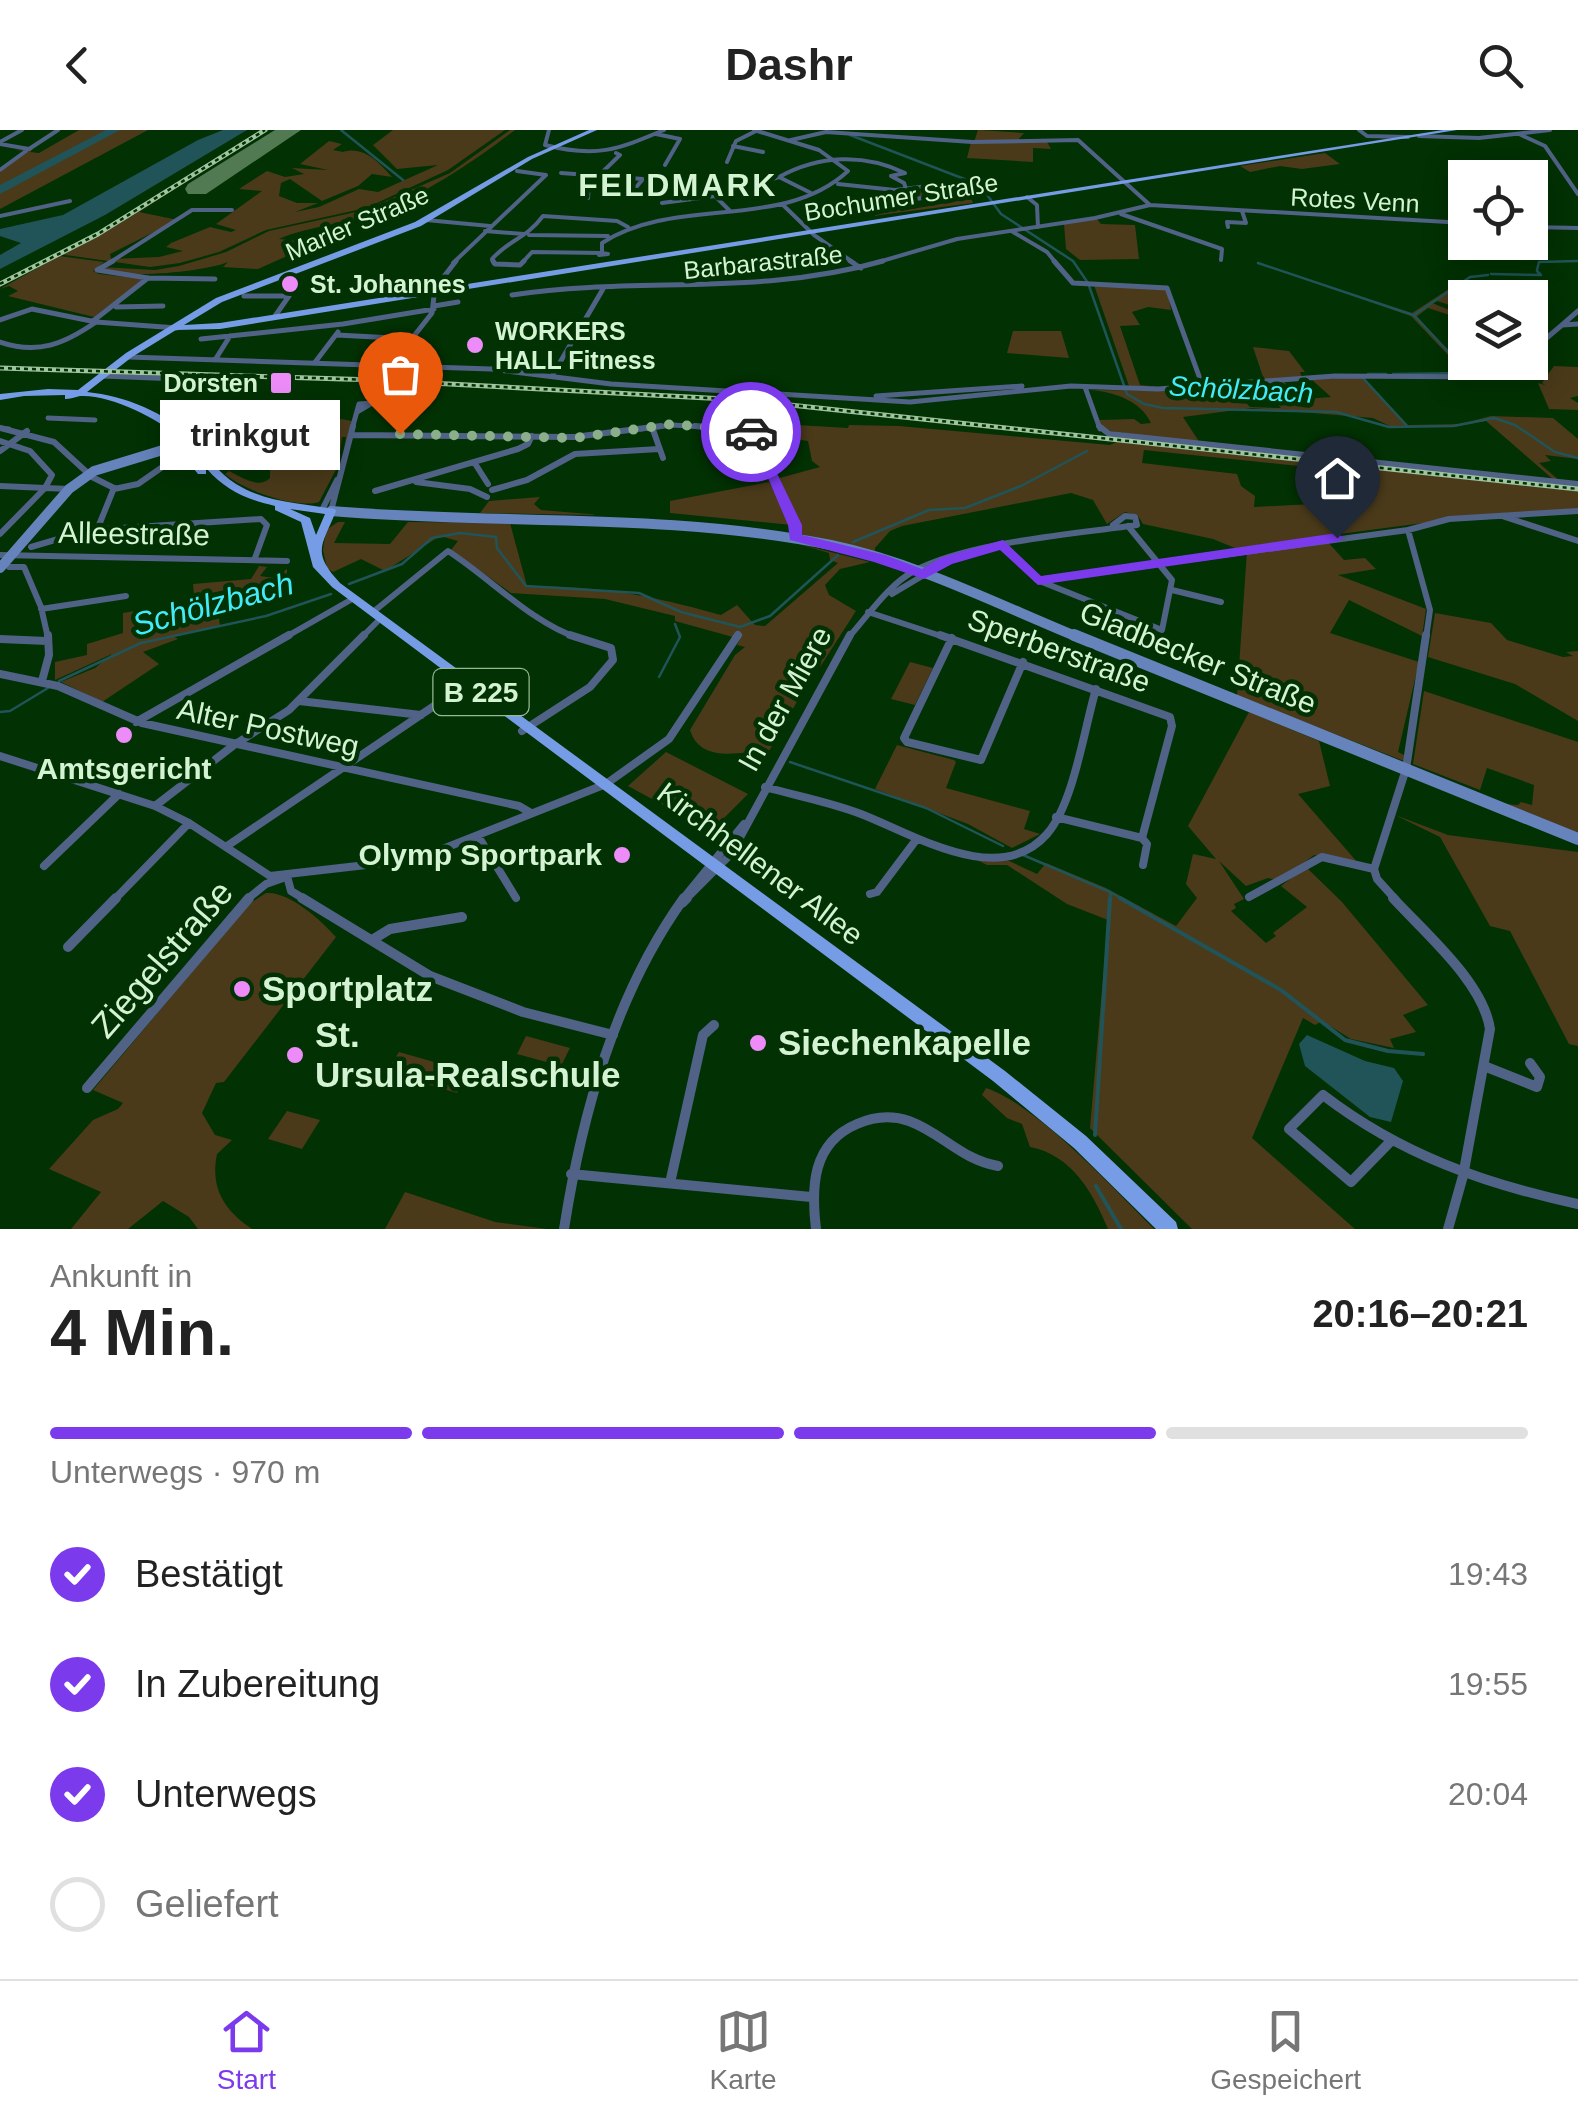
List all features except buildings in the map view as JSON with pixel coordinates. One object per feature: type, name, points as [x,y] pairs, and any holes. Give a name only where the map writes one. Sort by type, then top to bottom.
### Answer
[{"type":"main road","name":"Marler Straße","points":[[180,328],[225,298],[426,220],[553,147],[594,130]]},
{"type":"main road","name":"Bochumer Straße","points":[[180,328],[1454,130]]},
{"type":"main road","points":[[800,222],[835,228]]},
{"type":"main road","points":[[786,236],[820,239]]},
{"type":"main road","points":[[73,394],[113,361],[180,328]]},
{"type":"main road","points":[[128,358],[180,328]]},
{"type":"main road","points":[[73,394],[164,336]]},
{"type":"main road","points":[[73,394],[118,406],[185,444]]},
{"type":"main road","points":[[0,398],[73,394],[131,404],[165,422],[207,478],[218,486],[306,520],[314,552]]},
{"type":"main road","points":[[154,451],[167,434]]},
{"type":"main road","points":[[5,561],[69,489],[86,476],[185,444]]},
{"type":"main road","points":[[86,476],[185,444]]},
{"type":"main road","name":"Gladbecker Straße","points":[[185,444],[216,476],[236,488],[269,501],[325,512],[716,526],[795,538],[919,573],[1578,839]]},
{"type":"main road","points":[[279,508],[325,512]]},
{"type":"main road","points":[[312,534],[325,512]]},
{"type":"main road","points":[[314,552],[325,512]]},
{"type":"main road","name":"Kirchhellener Allee","points":[[314,552],[319,567],[375,617],[1018,1091],[1080,1142],[1169,1229]]},
{"type":"street","points":[[0,143],[22,130]]},
{"type":"street","points":[[0,170],[58,130]]},
{"type":"street","points":[[549,130],[544,142],[588,155],[616,153],[664,130]]},
{"type":"street","points":[[727,162],[732,146],[756,130],[834,159],[848,170],[838,184]]},
{"type":"street","points":[[1078,140],[1080,130]]},
{"type":"street","points":[[1359,130],[1366,136],[1408,137]]},
{"type":"street","points":[[1419,136],[1479,138],[1550,130]]},
{"type":"street","points":[[790,140],[826,132],[972,142],[1078,140],[1150,205]]},
{"type":"street","points":[[656,134],[680,139],[665,165]]},
{"type":"street","points":[[1518,134],[1545,146],[1578,194]]},
{"type":"street","points":[[0,143],[27,150]]},
{"type":"street","points":[[732,146],[763,152]]},
{"type":"street","points":[[588,198],[589,185],[620,155],[616,153]]},
{"type":"street","points":[[662,204],[715,196],[860,154],[905,173],[891,176],[904,183],[906,190]]},
{"type":"street","points":[[872,166],[880,162]]},
{"type":"street","points":[[392,364],[434,308],[436,291],[452,262],[550,173],[517,171]]},
{"type":"street","points":[[561,174],[643,179],[633,191]]},
{"type":"street","points":[[780,177],[812,193]]},
{"type":"street","points":[[426,220],[526,235],[608,236],[628,227],[782,204],[838,184],[894,190],[928,186]]},
{"type":"street","points":[[894,190],[908,200],[938,196]]},
{"type":"street","points":[[715,196],[730,210]]},
{"type":"street","points":[[1027,197],[1037,205],[1035,227]]},
{"type":"street","points":[[0,216],[70,201]]},
{"type":"street","points":[[782,204],[810,232],[861,268]]},
{"type":"street","name":"Rotes Venn","points":[[1150,205],[1448,222]]},
{"type":"street","name":"Barbarastraße","points":[[512,295],[603,288],[734,286],[861,268],[957,239],[1150,205]]},
{"type":"street","points":[[214,279],[148,278],[97,271],[114,257],[180,222],[192,210],[232,210]]},
{"type":"street","points":[[1242,211],[1246,223]]},
{"type":"street","points":[[1118,213],[1222,248],[1221,260]]},
{"type":"street","points":[[608,236],[602,243],[602,253],[532,252],[520,265],[493,262],[503,247],[526,235],[543,216],[617,221],[628,227]]},
{"type":"street","name":"Rotes Venn","points":[[1228,227],[1227,222],[1258,224]]},
{"type":"street","points":[[1548,227],[1578,228]]},
{"type":"street","points":[[1013,232],[1047,252],[1073,283],[1167,288],[1172,311],[1179,317],[1186,352],[1203,386]]},
{"type":"street","points":[[0,342],[26,348],[56,347],[95,322],[148,278]]},
{"type":"street","points":[[552,376],[603,288]]},
{"type":"street","points":[[244,296],[289,296],[276,316]]},
{"type":"street","points":[[201,339],[343,324],[458,302]]},
{"type":"street","points":[[112,307],[163,306]]},
{"type":"street","points":[[0,320],[32,309],[95,322],[180,328]]},
{"type":"street","points":[[1548,337],[1578,310]]},
{"type":"street","points":[[316,361],[343,324]]},
{"type":"street","points":[[1562,325],[1578,324]]},
{"type":"street","points":[[337,335],[412,338]]},
{"type":"street","points":[[216,360],[230,336]]},
{"type":"street","points":[[128,358],[392,364],[827,399],[910,402],[1070,386],[1132,388],[1335,376],[1448,377]]},
{"type":"street","points":[[102,376],[230,381]]},
{"type":"street","points":[[1085,387],[1100,428],[1114,435],[1578,484]]},
{"type":"street","points":[[185,444],[220,435],[246,413],[239,408],[222,426]]},
{"type":"street","points":[[325,512],[340,476],[357,412]]},
{"type":"street","points":[[48,418],[95,420]]},
{"type":"street","points":[[185,444],[222,426],[236,424]]},
{"type":"street","points":[[352,436],[570,438],[673,424],[750,430],[795,525],[795,538]]},
{"type":"street","points":[[652,427],[663,458]]},
{"type":"street","points":[[0,428],[29,432],[70,454],[86,476],[114,489],[138,484],[161,468]]},
{"type":"street","points":[[0,451],[5,441],[29,432]]},
{"type":"street","points":[[376,490],[524,446],[532,436]]},
{"type":"street","points":[[570,438],[574,454]]},
{"type":"street","points":[[0,534],[45,488],[50,472],[40,457],[22,445],[5,441]]},
{"type":"street","points":[[411,482],[489,490],[527,480],[574,454],[660,449]]},
{"type":"street","points":[[474,462],[489,490]]},
{"type":"street","points":[[0,486],[69,489]]},
{"type":"street","points":[[99,526],[114,489]]},
{"type":"street","points":[[1038,580],[1408,530],[1450,519],[1578,511]]},
{"type":"street","points":[[1498,514],[1578,542]]},
{"type":"street","name":"In der Miere","points":[[564,1229],[571,1174],[613,1035],[650,956],[682,903],[745,823],[844,642],[872,609],[919,573],[947,560],[1003,544],[1110,527],[1124,516],[1138,520],[1137,525],[1128,526],[1158,562]]},
{"type":"street","points":[[32,547],[99,526],[223,524],[261,518],[267,525],[255,558]]},
{"type":"street","points":[[0,522],[13,522]]},
{"type":"street","points":[[1408,530],[1430,610],[1406,770],[1374,869],[1377,879],[1476,991],[1490,1029],[1448,1229]]},
{"type":"street","points":[[1003,544],[1038,580],[1156,630],[1165,629],[1172,590],[1169,574],[1158,562]]},
{"type":"street","points":[[154,806],[299,701],[375,617],[448,551],[490,578],[540,620],[614,652],[604,673],[590,687],[525,729]]},
{"type":"street","points":[[5,561],[24,566],[41,609],[49,671],[42,681]]},
{"type":"street","name":"Alleestraße","points":[[5,561],[287,561]]},
{"type":"street","points":[[1172,590],[1222,602]]},
{"type":"street","points":[[41,609],[126,596]]},
{"type":"street","points":[[136,722],[354,598]]},
{"type":"street","name":"Sperberstraße","points":[[872,609],[1170,717],[1172,726],[1142,838],[1147,844],[1143,864]]},
{"type":"street","points":[[0,756],[154,806],[189,823],[266,874],[287,876],[430,854],[606,784],[669,739],[738,634]]},
{"type":"street","points":[[0,638],[47,640]]},
{"type":"street","points":[[952,638],[904,738],[907,742],[975,760],[985,757],[1023,662]]},
{"type":"street","name":"Alter Postweg","points":[[0,674],[42,681],[136,722],[519,806],[530,814]]},
{"type":"street","points":[[226,846],[468,683]]},
{"type":"street","points":[[765,787],[858,813],[953,852],[996,856],[1034,846],[1056,817],[1096,689]]},
{"type":"street","points":[[299,701],[421,715]]},
{"type":"street","points":[[44,866],[119,794]]},
{"type":"street","points":[[1056,817],[1142,838]]},
{"type":"street","points":[[68,947],[189,823]]},
{"type":"street","points":[[478,836],[516,898]]},
{"type":"street","points":[[870,894],[877,892],[916,840]]},
{"type":"street","points":[[1249,897],[1322,857],[1374,869]]},
{"type":"street","points":[[287,876],[291,891],[430,976],[523,1012],[613,1035]]},
{"type":"street","name":"Ziegelstraße","points":[[87,1088],[249,897],[266,884],[287,876]]},
{"type":"street","points":[[372,940],[390,929],[462,918]]},
{"type":"street","points":[[670,1183],[703,1035],[714,1025]]},
{"type":"street","points":[[1484,1066],[1538,1087],[1540,1077],[1530,1063]]},
{"type":"street","points":[[1390,1142],[1351,1182],[1288,1129],[1323,1096],[1360,1126],[1462,1176],[1578,1204]]},
{"type":"street","points":[[816,1229],[811,1197],[816,1164],[827,1142],[846,1126],[871,1118],[905,1120],[957,1155],[977,1164],[998,1166]]},
{"type":"street","points":[[571,1174],[811,1197]]},
{"type":"shaded area","points":[[79,130],[148,130],[0,209],[0,172],[28,151],[14,150],[33,149],[30,152],[39,153]]},
{"type":"shaded area","points":[[393,130],[505,130],[448,170],[366,208],[266,230],[219,252],[180,263],[150,267],[59,254],[93,238],[255,137],[139,212],[178,220],[110,254],[111,259],[159,257],[183,251],[166,247],[210,227],[236,230],[216,224],[262,191],[239,189],[267,171],[285,177],[304,174],[292,168],[328,170],[300,164],[329,141],[342,144],[333,150],[364,153],[392,177],[372,174],[358,186],[322,201],[290,179],[281,183],[279,196],[297,203],[318,203],[295,212],[319,207],[359,189],[378,192],[438,165],[397,169],[373,145]]},
{"type":"shaded area","points":[[515,130],[466,165],[395,205],[279,239],[316,243],[258,269],[223,267],[228,262],[144,274],[101,267],[155,270],[179,266],[226,252],[269,231],[365,210],[450,173]]},
{"type":"shaded area","points":[[978,130],[1024,133],[1018,140],[1046,140],[1051,149],[1033,148],[1033,162],[967,158],[971,142],[858,136],[974,142]]},
{"type":"shaded area","points":[[1325,153],[1340,164],[1302,169],[1280,166],[1250,172],[1240,166]]},
{"type":"shaded area","points":[[955,180],[968,190],[973,203],[872,216],[896,210],[886,200],[901,211],[963,200],[956,192],[910,199],[899,192],[953,187],[950,184]]},
{"type":"shaded area","points":[[1097,219],[1101,224],[1135,225],[1139,259],[1080,260],[1066,249],[1064,224]]},
{"type":"shaded area","points":[[59,256],[104,262],[93,271],[99,274],[144,279],[94,317],[8,296],[18,291],[9,286],[0,289]]},
{"type":"shaded area","points":[[1311,281],[1412,313],[1448,290],[1448,305],[1432,303],[1448,309],[1448,314],[1428,308],[1416,317],[1448,350],[1448,355],[1411,316]]},
{"type":"shaded area","points":[[1094,285],[1167,289],[1171,310],[1148,307],[1132,312],[1140,325],[1120,326],[1140,385],[1161,387],[1129,386]]},
{"type":"shaded area","points":[[1013,331],[1061,331],[1069,358],[1007,353]]},
{"type":"shaded area","points":[[1253,347],[1289,351],[1305,372],[1300,372],[1302,377],[1264,380]]},
{"type":"shaded area","points":[[1554,366],[1578,367],[1578,396],[1570,398],[1578,403],[1578,410],[1549,409],[1538,383],[1545,385],[1542,383],[1548,380]]},
{"type":"shaded area","points":[[1448,373],[1448,375],[1357,375]]},
{"type":"shaded area","points":[[1363,377],[1408,425],[1461,424],[1491,416],[1553,418],[1578,439],[1578,459],[1545,455],[1551,461],[1539,463],[1561,482],[1555,481],[1486,421],[1454,427],[1392,427],[1373,418],[1252,408],[1183,417],[1200,443],[1103,430],[1099,420],[1134,419],[1141,424],[1151,423],[1140,408],[1125,399],[1090,390],[1169,391],[1230,386],[1250,407],[1281,408],[1257,383],[1284,382],[1292,389],[1287,393],[1302,407],[1310,408],[1305,399],[1331,397],[1311,379]]},
{"type":"shaded area","points":[[341,419],[352,421],[343,457],[346,437],[342,437],[339,460],[276,457],[276,452],[208,453],[264,433],[270,427],[288,428],[272,428],[257,447],[312,452],[330,435],[324,430],[292,430],[296,426],[330,426]]},
{"type":"shaded area","points":[[762,423],[848,428],[899,426],[1110,445],[1117,442],[1578,491],[1578,510],[1423,523],[1235,548],[1213,539],[1143,524],[1138,516],[1125,512],[1107,524],[1093,500],[1071,493],[902,526],[890,531],[875,548],[875,554],[800,534],[776,479],[820,467],[812,461],[808,441],[754,433]],"holes":[[[1144,450],[1309,467],[1319,490],[1330,492],[1308,496],[1313,504],[1254,507],[1255,496],[1241,486],[1237,474],[1142,463]]]},
{"type":"shaded area","points":[[290,460],[339,464],[319,502],[297,503],[270,497],[225,474],[229,471],[261,483],[270,478],[270,469]]},
{"type":"shaded area","points":[[769,482],[792,525],[670,513],[670,501]]},
{"type":"shaded area","points":[[540,497],[534,504],[541,510],[601,515],[480,513],[489,501]]},
{"type":"shaded area","points":[[345,522],[334,543],[390,544],[408,522],[510,523],[527,586],[625,593],[721,615],[737,605],[755,625],[765,626],[838,563],[830,560],[829,553],[795,543],[870,562],[840,569],[825,585],[829,595],[856,611],[820,667],[812,662],[816,668],[769,751],[725,754],[704,748],[690,730],[735,655],[745,647],[737,645],[740,639],[675,621],[675,616],[605,599],[511,593],[451,550],[458,541],[440,536],[385,571],[361,559],[333,572],[327,568],[323,550],[326,530]]},
{"type":"shaded area","points":[[1327,541],[1344,560],[1365,558],[1376,569],[1338,575],[1426,609],[1422,636],[1349,600],[1330,633],[1419,662],[1398,752],[1406,756],[1404,761],[1237,696],[1247,551]]},
{"type":"shaded area","points":[[259,566],[267,567],[260,576],[274,578],[287,569],[287,585],[235,596],[233,589],[194,596],[193,584],[251,579]]},
{"type":"shaded area","points":[[217,603],[220,626],[173,636],[178,639],[143,652],[159,664],[102,702],[61,682],[95,668],[112,654],[55,680],[55,662],[87,655],[87,644],[123,633],[123,613],[135,611],[142,620]]},
{"type":"shaded area","points":[[1435,613],[1491,623],[1507,640],[1563,657],[1573,656],[1566,652],[1578,651],[1578,721],[1515,684],[1428,657]]},
{"type":"shaded area","points":[[910,662],[933,668],[915,705],[891,699]]},
{"type":"shaded area","points":[[1424,691],[1578,742],[1578,833],[1504,804],[1532,805],[1534,785],[1487,768],[1480,790],[1413,764]]},
{"type":"shaded area","points":[[1249,712],[1319,741],[1330,786],[1298,794],[1358,863],[1314,855],[1280,881],[1268,878],[1246,886],[1219,861],[1244,899],[1234,904],[1236,908],[1231,911],[1266,943],[1307,907],[1281,886],[1306,867],[1342,902],[1428,1005],[1403,1015],[1416,1032],[1390,1039],[1394,1048],[1351,1039],[1322,1021],[1315,1025],[1303,1018],[1252,1138],[1355,1229],[1192,1229],[1090,1128],[1108,920],[1067,904],[1007,865],[987,865],[975,859],[1005,859],[1037,874],[1046,863],[1106,888],[1176,926],[1197,898],[1186,884],[1193,854],[1216,859],[1188,826]]},
{"type":"shaded area","points":[[897,745],[954,760],[946,788],[1030,811],[1024,829],[1040,834],[1012,848],[968,824],[875,789]]},
{"type":"shaded area","points":[[666,752],[748,794],[711,831],[628,786]]},
{"type":"shaded area","points":[[1395,815],[1448,835],[1578,852],[1578,1046],[1569,1044],[1510,931],[1490,926],[1440,837]]},
{"type":"shaded area","points":[[266,893],[294,902],[336,937],[224,1082],[216,1083],[202,1113],[215,1135],[232,1140],[217,1154],[218,1188],[227,1206],[252,1229],[198,1229],[189,1217],[163,1201],[128,1229],[71,1229],[101,1192],[49,1169],[93,1120],[123,1103],[93,1090],[249,904]]},
{"type":"shaded area","points":[[526,1036],[570,1048],[561,1066],[517,1054]]},
{"type":"shaded area","points":[[399,1052],[469,1072],[457,1093],[386,1072]]},
{"type":"shaded area","points":[[986,1088],[1006,1097],[1051,1130],[1154,1229],[1108,1229],[1079,1178],[1058,1158],[1030,1147],[1022,1124],[1007,1118],[982,1095]]},
{"type":"shaded area","points":[[287,1111],[320,1120],[302,1149],[268,1139]]},
{"type":"shaded area","points":[[405,1192],[495,1222],[547,1229],[385,1229]]},
{"type":"water","points":[[106,130],[120,130],[0,194],[0,185]]},
{"type":"water","points":[[223,130],[247,130],[105,215],[0,269],[0,255],[21,243],[0,236],[0,229],[63,215]]},
{"type":"water","points":[[1307,1035],[1365,1061],[1394,1068],[1403,1081],[1391,1122],[1370,1117],[1305,1066],[1299,1044]]},
{"type":"waterway","points":[[341,130],[403,180]]},
{"type":"waterway","name":"Schölzbach","points":[[850,135],[980,185],[1001,214],[1073,261],[1088,283],[1127,394],[1144,404],[1163,408],[1336,412],[1389,427],[1453,426],[1494,418],[1515,425],[1555,452],[1578,458]]},
{"type":"waterway","points":[[1537,270],[1539,262],[1578,261]]},
{"type":"waterway","points":[[1258,263],[1413,315]]},
{"type":"waterway","points":[[1491,274],[1541,275],[1537,271]]},
{"type":"waterway","points":[[1393,374],[1468,373],[1414,315],[1470,277],[1488,275]]},
{"type":"waterway","points":[[1368,374],[1386,374]]},
{"type":"waterway","points":[[1363,378],[1407,426]]},
{"type":"waterway","name":"Schölzbach","points":[[853,542],[929,510],[965,508],[1021,486],[1087,451]]},
{"type":"waterway","name":"Schölzbach","points":[[349,584],[402,564],[432,538],[460,533],[496,537],[497,548],[526,586],[639,593],[681,612],[740,627],[770,616],[838,555]]},
{"type":"waterway","name":"Schölzbach","points":[[59,681],[141,643],[266,616],[331,594]]},
{"type":"waterway","points":[[659,677],[680,637],[675,624]]},
{"type":"waterway","name":"Schölzbach","points":[[0,712],[10,711],[48,688]]},
{"type":"waterway","points":[[790,762],[926,808],[1003,846]]},
{"type":"waterway","points":[[1023,855],[1110,892]]},
{"type":"waterway","points":[[1110,892],[1124,900]]},
{"type":"waterway","points":[[1110,892],[1111,900]]},
{"type":"waterway","points":[[1095,1135],[1110,898]]},
{"type":"waterway","points":[[1120,898],[1281,990],[1345,1040],[1388,1051],[1423,1054]]},
{"type":"waterway","points":[[1096,1186],[1121,1229]]},
{"type":"runway","points":[[197,189],[290,130]]},
{"type":"railway","points":[[0,284],[98,234],[265,130]]},
{"type":"railway","points":[[0,368],[375,380],[744,400],[1578,489]]},
{"type":"way so far","points":[[400,434],[574,438],[673,424],[744,428],[751,432]]},
{"type":"place","name":"St. Johannes","points":[[290,284]]},
{"type":"place","name":"WORKERS HALL Fitness","points":[[475,345]]},
{"type":"place","name":"Dorsten","points":[[281,383]]},
{"type":"place","name":"trinkgut","points":[[400,434]]},
{"type":"place","name":"Amtsgericht","points":[[124,735]]},
{"type":"place","name":"Olymp Sportpark","points":[[622,855]]},
{"type":"place","name":"Sportplatz","points":[[242,989]]},
{"type":"place","name":"Siechenkapelle","points":[[758,1043]]},
{"type":"place","name":"St. Ursula-Realschule","points":[[295,1055]]},
{"type":"district","name":"FELDMARK","points":[[678,185]]},
{"type":"route","points":[[751,432],[795,525],[795,538],[880,558],[924,575],[947,560],[1003,544],[1020,566],[1038,580],[1337,538]]}]
